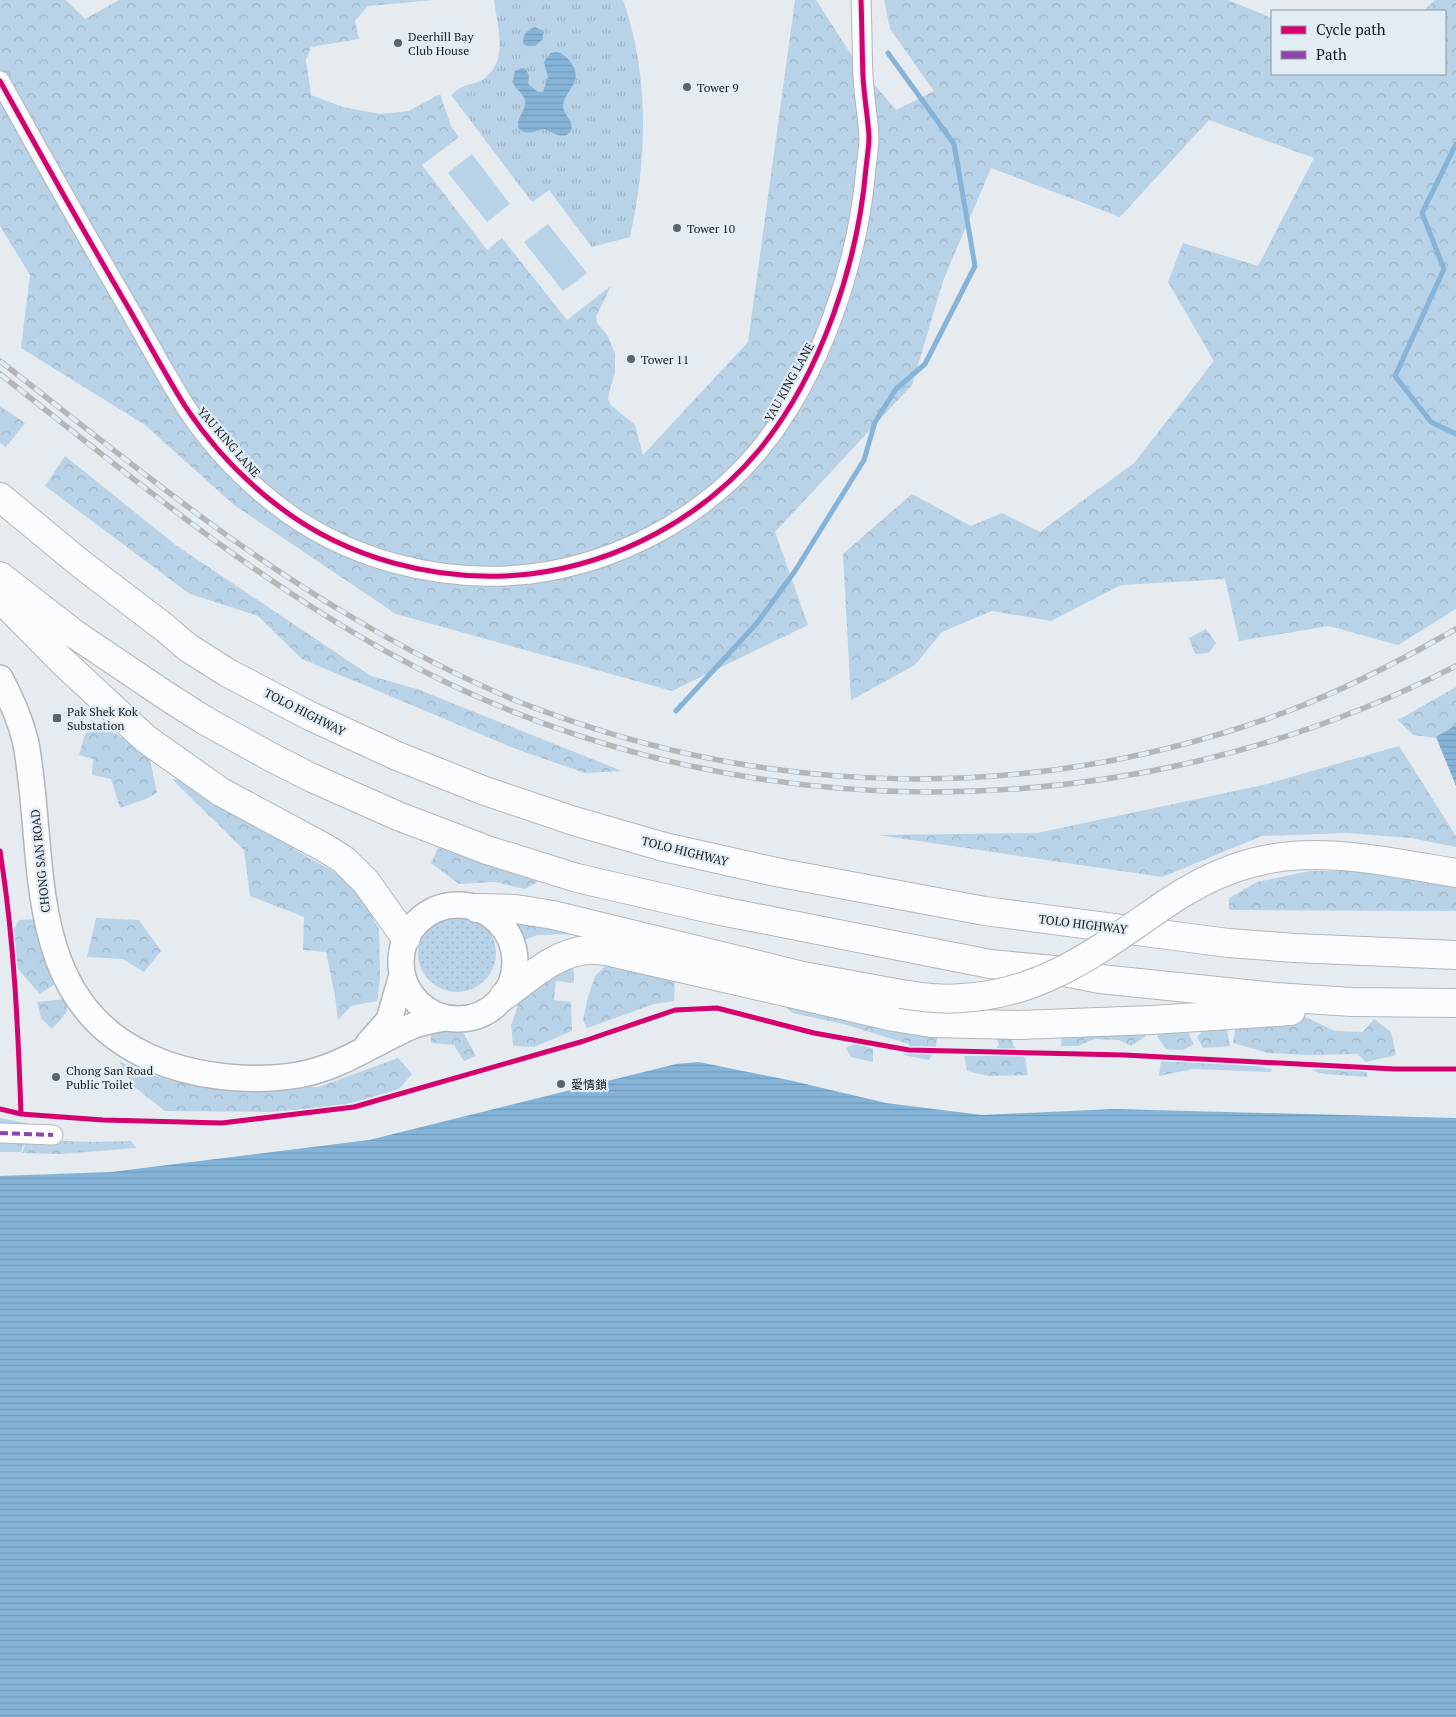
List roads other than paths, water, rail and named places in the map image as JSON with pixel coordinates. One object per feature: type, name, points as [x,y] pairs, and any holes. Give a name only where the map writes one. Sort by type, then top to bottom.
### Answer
[{"type":"highway","name":"TOLO HIGHWAY","points":[[0,497],[80,564],[165,628],[186,647],[228,672],[310,716],[397,756],[485,791],[574,821],[664,847],[776,872],[986,911],[1228,942],[1305,948],[1456,955]]},
{"type":"highway","points":[[0,576],[76,635],[165,695],[204,720],[268,756],[398,816],[487,850],[577,878],[711,909],[990,964],[1054,970],[1100,979],[1275,997],[1352,1002],[1456,1003]]},
{"type":"highway","points":[[0,598],[56,655],[146,739],[221,792],[344,860],[366,882],[406,938]]},
{"type":"highway","points":[[477,908],[516,908],[553,915],[803,976],[901,994],[934,998],[961,998],[988,996],[1029,986],[1057,974],[1088,957],[1202,882],[1232,869],[1264,860],[1305,854],[1340,856],[1456,873]]},
{"type":"highway","points":[[504,996],[552,962],[572,952],[590,949],[615,953],[894,1017],[932,1023],[1019,1026],[1152,1020],[1278,1012],[1352,1002]]},
{"type":"main road","name":"CHONG SAN ROAD","points":[[0,678],[20,721],[26,744],[33,797],[40,883],[56,956],[80,1001],[92,1016],[120,1041],[137,1052],[183,1070],[206,1074],[257,1077],[297,1075],[332,1066],[412,1026],[445,1018],[465,1019],[484,1013],[495,1006],[512,983],[515,968],[515,952],[510,937],[490,914],[464,905],[453,905],[435,910],[420,920],[412,928],[403,947],[401,961],[405,985],[417,1003],[426,1010],[445,1018]]},
{"type":"main road","name":"CHONG SAN ROAD","points":[[363,1050],[389,1020],[402,975]]},
{"type":"street","name":"YAU KING LANE","points":[[0,81],[110,277],[186,407],[234,467],[260,491],[296,519],[339,543],[376,558],[443,574],[510,576],[551,571],[592,561],[635,544],[672,525],[728,483],[760,449],[784,415],[823,342],[852,256],[861,208],[869,136],[863,79],[861,0]]},
{"type":"street","points":[[0,1134],[53,1135]]},
{"type":"water","points":[[535,27],[543,31],[543,39],[535,46],[526,46],[523,43],[525,35]]},
{"type":"water","points":[[556,52],[566,57],[575,70],[576,75],[563,106],[571,123],[571,130],[563,136],[544,129],[524,132],[518,127],[518,123],[525,107],[525,100],[514,86],[515,71],[522,68],[526,69],[529,76],[528,84],[538,92],[543,92],[548,77],[544,62],[551,53]]},
{"type":"water","points":[[1456,725],[1456,786],[1436,737]]},
{"type":"water","points":[[699,1062],[793,1081],[886,1103],[982,1115],[1114,1109],[1456,1118],[1456,1717],[0,1717],[0,1176],[111,1172],[369,1140],[676,1064]]},
{"type":"waterway","points":[[676,711],[757,623],[795,571],[864,460],[875,422],[896,389],[925,364],[975,266],[954,144],[888,53]]},
{"type":"waterway","points":[[1456,144],[1422,213],[1444,269],[1395,376],[1431,422],[1456,434]]},
{"type":"railway","points":[[0,361],[128,462],[215,527],[304,588],[392,640],[456,674],[522,703],[616,735],[710,758],[806,773],[901,779],[997,776],[1093,764],[1188,743],[1283,713],[1371,675],[1456,629]]},
{"type":"railway","points":[[0,374],[189,522],[287,591],[337,623],[389,653],[516,713],[648,756],[784,782],[921,792],[1059,785],[1195,762],[1328,722],[1456,666]]},
{"type":"place","name":"Deerhill Bay Club House","points":[[398,43]]},
{"type":"place","name":"Tower 9","points":[[687,87]]},
{"type":"place","name":"Tower 10","points":[[677,228]]},
{"type":"place","name":"Tower 11","points":[[631,359]]},
{"type":"place","name":"Pak Shek Kok Substation","points":[[57,718]]},
{"type":"place","name":"Chong San Road Public Toilet","points":[[56,1077]]},
{"type":"place","name":"愛情鎖","points":[[561,1084]]}]
